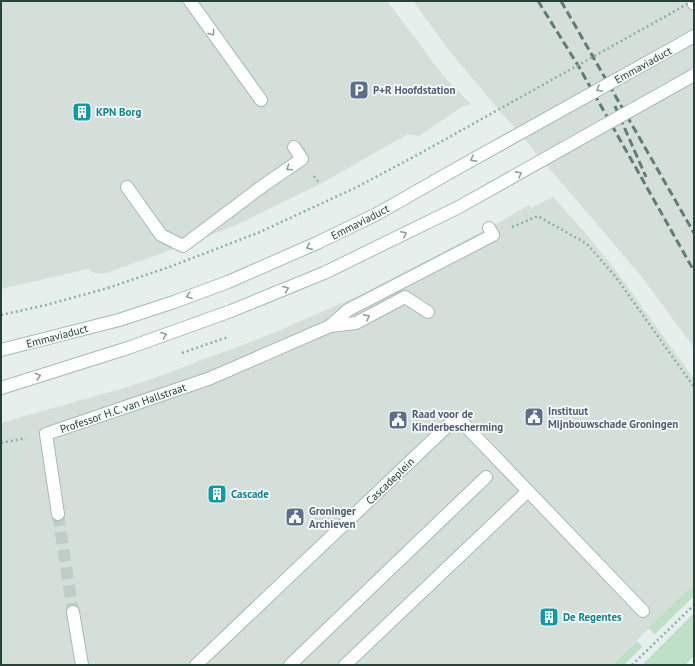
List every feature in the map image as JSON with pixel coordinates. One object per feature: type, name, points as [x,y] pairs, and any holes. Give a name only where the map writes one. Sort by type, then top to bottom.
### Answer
[{"type":"main road","points":[[190,1],[261,100]]},
{"type":"main road","name":"Emmaviaduct","points":[[1,350],[119,320],[174,302],[228,282],[310,246],[378,214],[694,36]]},
{"type":"main road","points":[[1,388],[128,348],[231,312],[324,273],[459,207],[694,75]]},
{"type":"main road","points":[[127,187],[161,235],[183,246],[264,185],[302,159],[294,147]]},
{"type":"main road","points":[[330,326],[348,310],[491,231]]},
{"type":"main road","points":[[330,326],[356,323],[405,297],[428,312]]},
{"type":"main road","name":"Professor H.C. van Hallstraat","points":[[58,514],[46,434],[208,379],[330,326]]},
{"type":"main road","name":"Cascadeplein","points":[[196,665],[457,417],[643,610]]},
{"type":"main road","points":[[290,665],[486,477]]},
{"type":"main road","points":[[345,665],[528,491]]},
{"type":"main road","points":[[73,612],[82,665]]},
{"type":"path","points":[[1,315],[46,305],[108,288],[172,266],[260,232],[357,187],[425,151],[693,2]]},
{"type":"path","points":[[491,231],[538,216],[587,244],[615,276],[694,387]]},
{"type":"path","points":[[632,665],[694,605]]},
{"type":"shaded area","points":[[1,1],[387,1],[445,78],[471,104],[463,106],[419,136],[408,134],[320,184],[236,225],[183,246],[103,274],[94,273],[88,269],[1,289]]},
{"type":"shaded area","points":[[413,1],[694,1],[694,348],[642,277],[455,58]]},
{"type":"shaded area","points":[[553,197],[617,272],[694,379],[694,584],[612,665],[1,665],[1,423],[138,384],[271,334],[358,296],[489,228],[529,205],[531,208]]},
{"type":"green space","points":[[694,584],[694,596],[655,634],[648,628]]},
{"type":"green space","points":[[694,613],[694,656],[685,665],[642,665]]},
{"type":"green space","points":[[637,641],[642,647],[624,665],[612,665]]},
{"type":"tunnel","points":[[58,514],[73,612]]},
{"type":"railway","points":[[538,1],[579,67],[694,271]]},
{"type":"railway","points":[[561,1],[694,233]]},
{"type":"railway","points":[[615,106],[646,177]]},
{"type":"place","name":"P+R Hoofdstation","points":[[359,90]]},
{"type":"place","name":"KPN Borg","points":[[82,112]]},
{"type":"place","name":"Instituut Mijnbouwschade Groningen","points":[[534,417]]},
{"type":"place","name":"Raad voor de Kinderbescherming","points":[[398,420]]},
{"type":"place","name":"Cascade","points":[[217,494]]},
{"type":"place","name":"Groninger Archieven","points":[[295,517]]},
{"type":"place","name":"De Regentes","points":[[549,617]]}]
